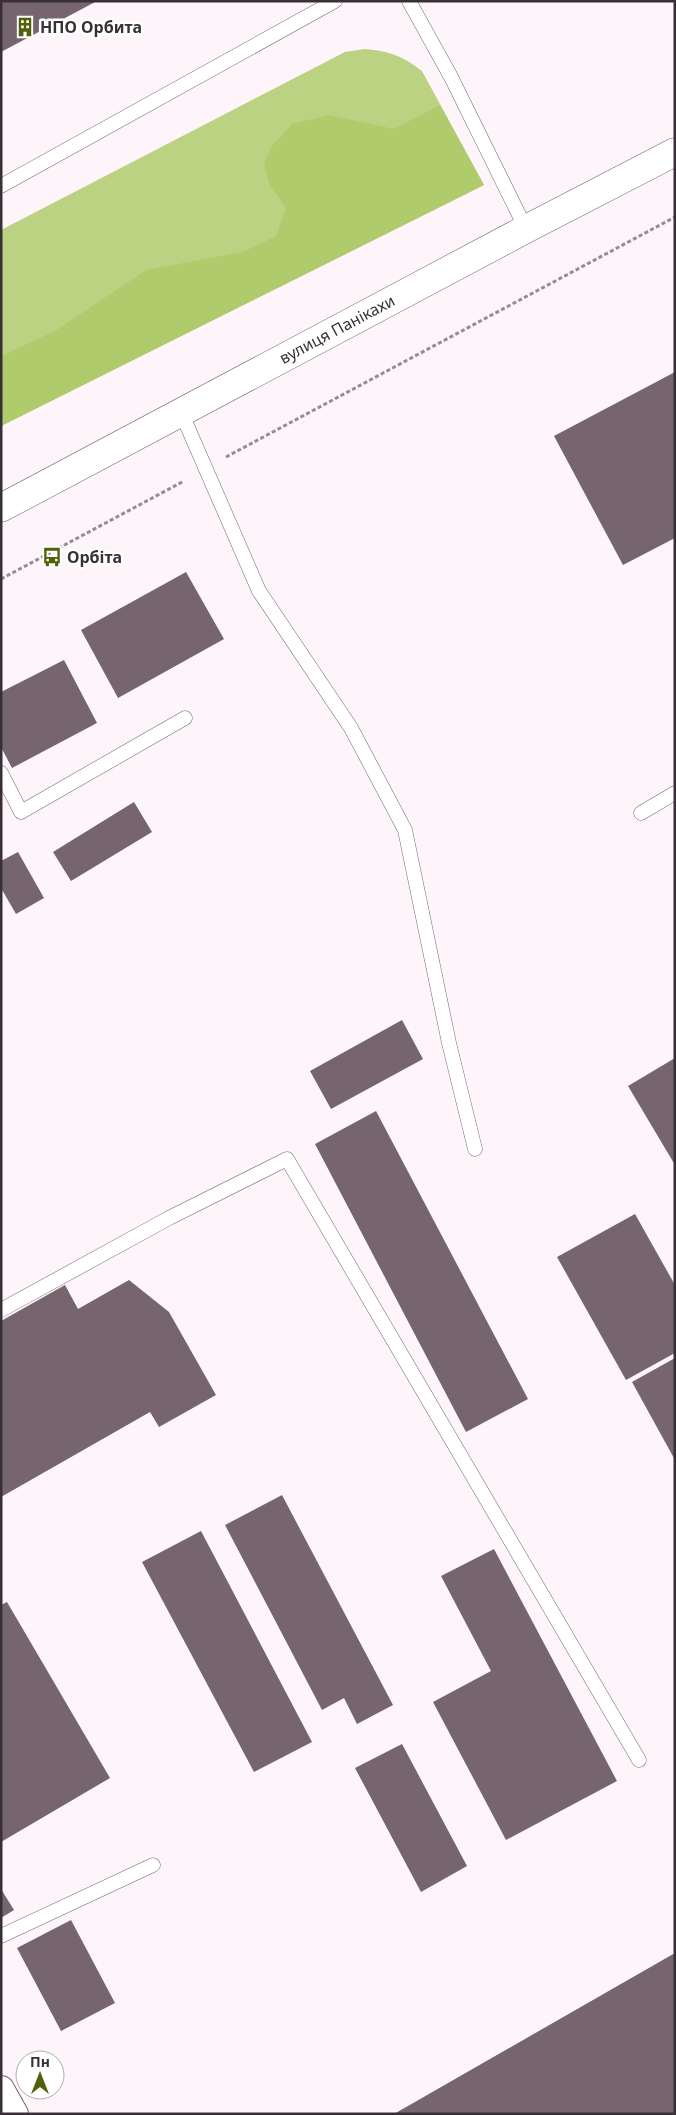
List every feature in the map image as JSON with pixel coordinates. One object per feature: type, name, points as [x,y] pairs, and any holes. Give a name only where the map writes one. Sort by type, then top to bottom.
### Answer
[{"type":"street","name":"вулиця Панікахи","points":[[1,508],[526,229],[675,152]]},
{"type":"street","points":[[1,2089],[15,2114]]},
{"type":"lane","points":[[1,186],[335,1]]},
{"type":"lane","points":[[409,1],[451,77],[526,229]]},
{"type":"lane","points":[[181,412],[259,591],[351,728],[405,830],[449,1043],[475,1149]]},
{"type":"lane","points":[[1,773],[21,812],[185,718]]},
{"type":"lane","points":[[641,813],[675,793]]},
{"type":"lane","points":[[1,1310],[169,1218],[287,1159],[639,1760]]},
{"type":"lane","points":[[1,1936],[153,1865]]},
{"type":"path","points":[[1,578],[206,470],[235,450],[675,217]]},
{"type":"green space","points":[[365,49],[395,55],[422,71],[484,185],[1,426],[1,230],[345,52]]},
{"type":"green space","points":[[440,105],[484,185],[1,426],[1,356],[55,331],[146,270],[243,252],[276,236],[286,208],[269,183],[264,163],[272,146],[292,124],[329,115],[394,129]]},
{"type":"building","name":"НПО Орбита","points":[[1,1],[97,1],[1,52]]},
{"type":"building","points":[[675,372],[675,538],[623,565],[554,436]]},
{"type":"building","points":[[186,572],[224,639],[118,698],[81,630]]},
{"type":"building","points":[[64,660],[97,723],[12,768],[1,747],[1,692]]},
{"type":"building","points":[[134,802],[152,832],[71,881],[53,852]]},
{"type":"building","points":[[18,852],[44,898],[16,914],[1,888],[1,861]]},
{"type":"building","points":[[402,1020],[423,1059],[331,1109],[310,1071]]},
{"type":"building","points":[[675,1058],[675,1165],[628,1086]]},
{"type":"building","points":[[376,1111],[528,1399],[466,1432],[315,1144]]},
{"type":"building","points":[[635,1214],[675,1285],[675,1353],[626,1380],[557,1257]]},
{"type":"building","points":[[129,1280],[169,1312],[216,1395],[159,1427],[150,1412],[1,1497],[1,1321],[65,1285],[78,1309]]},
{"type":"building","points":[[675,1358],[675,1460],[632,1382]]},
{"type":"building","points":[[282,1495],[393,1705],[357,1724],[344,1698],[322,1710],[225,1525]]},
{"type":"building","points":[[201,1531],[312,1742],[254,1772],[142,1562]]},
{"type":"building","points":[[494,1549],[617,1781],[506,1840],[433,1702],[491,1671],[441,1576]]},
{"type":"building","points":[[7,1602],[110,1778],[1,1842],[1,1605]]},
{"type":"building","points":[[402,1744],[467,1866],[421,1892],[355,1768]]},
{"type":"building","points":[[1,1889],[14,1910],[1,1918]]},
{"type":"building","points":[[71,1920],[115,2003],[61,2031],[17,1948]]},
{"type":"building","points":[[675,1953],[675,2114],[394,2114]]},
{"type":"place","name":"НПО Орбита","points":[[25,27]]},
{"type":"place","name":"Орбіта","points":[[52,557]]}]
